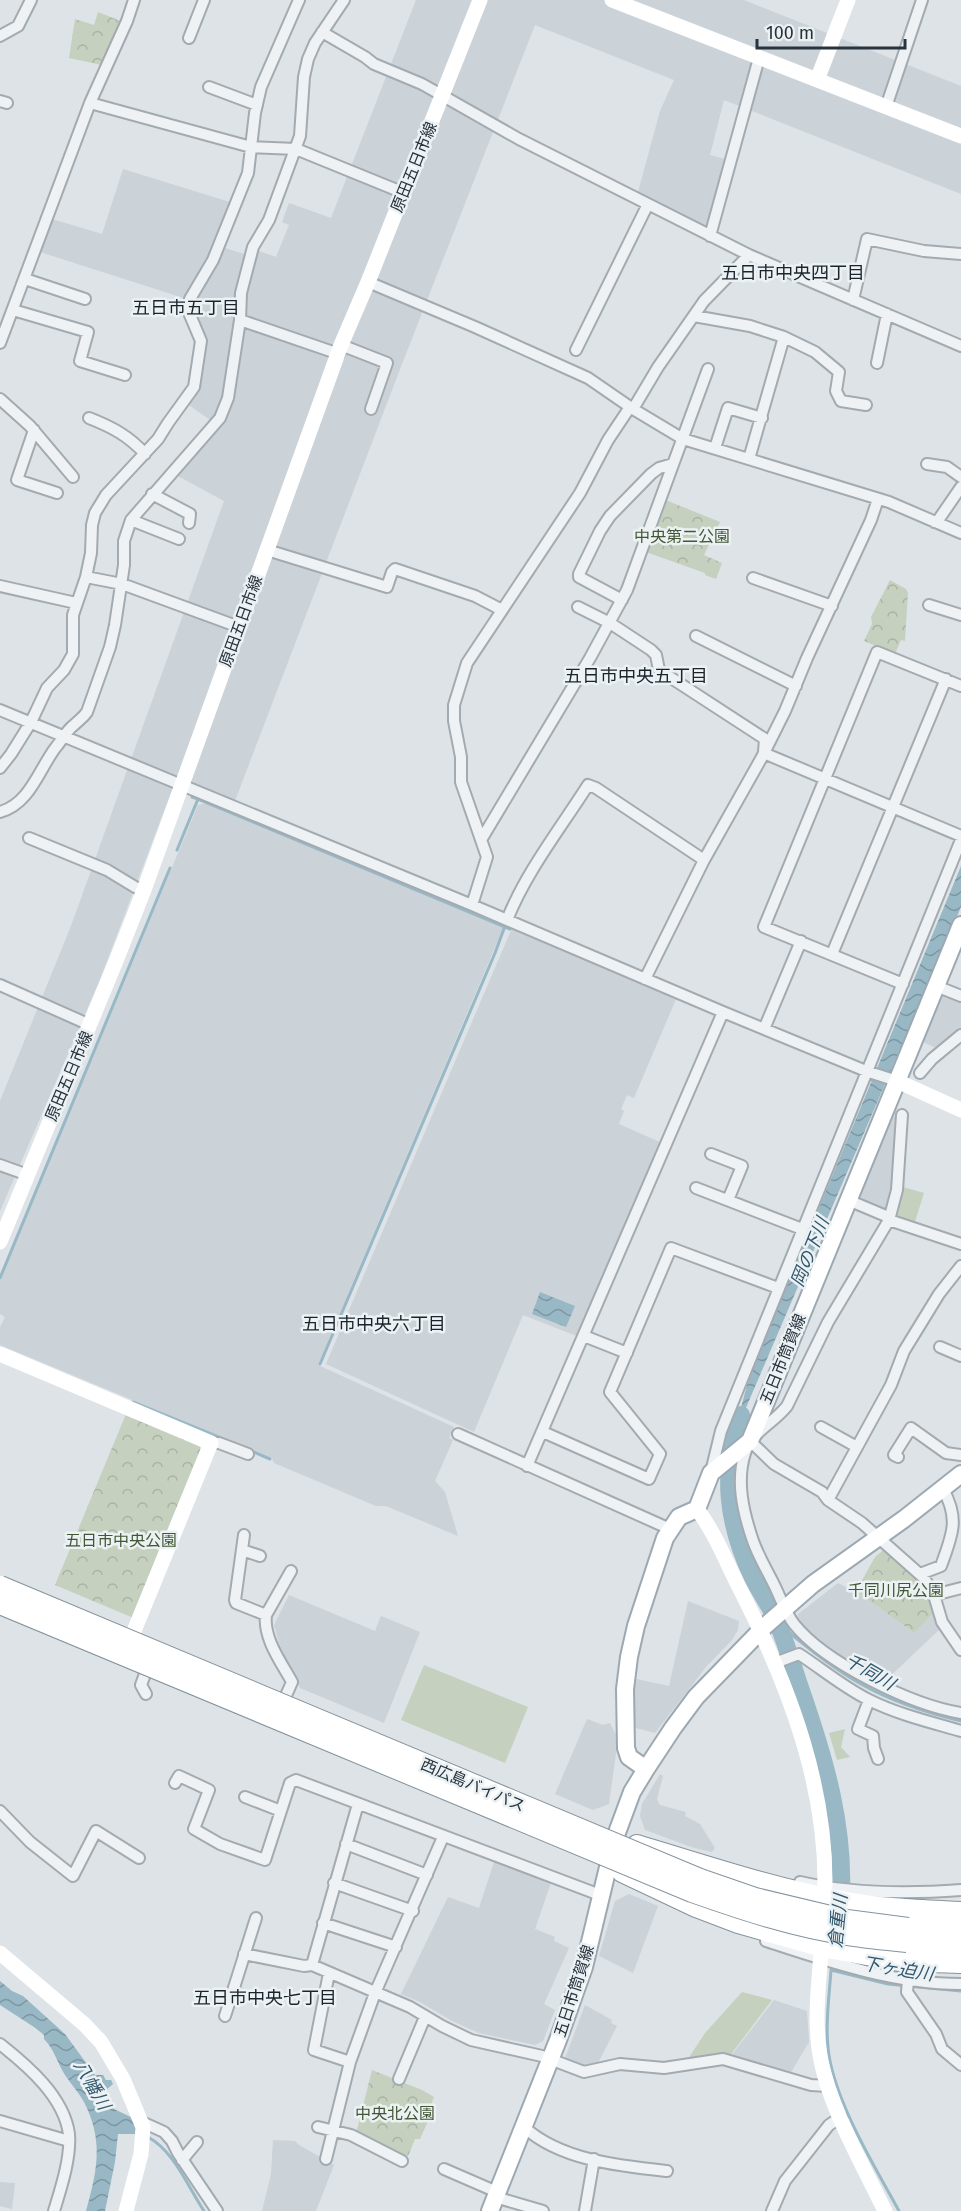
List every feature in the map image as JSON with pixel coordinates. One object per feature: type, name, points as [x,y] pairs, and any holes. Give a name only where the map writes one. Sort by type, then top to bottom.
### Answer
[{"type":"highway","name":"西広島バイパス","points":[[0,1580],[615,1838],[744,1877],[847,1897],[888,1908],[961,1912]]},
{"type":"highway","name":"西広島バイパス","points":[[0,1586],[700,1879],[755,1898],[907,1935],[961,1944]]},
{"type":"highway","name":"西広島バイパス","points":[[0,1604],[692,1892],[750,1912],[846,1935],[907,1935],[961,1930]]},
{"type":"highway","name":"西広島バイパス","points":[[0,1612],[608,1865],[696,1907],[738,1923],[832,1956],[961,1963]]},
{"type":"main road","name":"五日市筒賀線","points":[[714,1470],[746,1444],[848,1200],[894,1081],[961,925]]},
{"type":"main road","points":[[646,1769],[633,1760],[626,1748],[624,1709],[632,1641],[662,1546],[670,1529],[679,1517],[698,1509],[714,1470]]},
{"type":"main road","name":"五日市筒賀線","points":[[494,2200],[551,2059],[584,1967],[615,1838],[632,1792],[672,1728],[696,1697],[784,1609],[961,1474]]},
{"type":"street","points":[[0,36],[18,27],[32,0]]},
{"type":"street","points":[[0,343],[90,103],[127,21],[134,0]]},
{"type":"street","points":[[189,38],[204,0]]},
{"type":"street","points":[[0,768],[31,722],[47,688],[64,670],[73,654],[73,615],[86,577],[95,513],[106,495],[158,439],[194,387],[201,341],[188,308],[190,299],[213,260],[248,173],[261,87],[299,0]]},
{"type":"street","points":[[0,812],[14,806],[28,792],[64,736],[87,712],[110,647],[122,584],[124,540],[131,520],[212,430],[220,418],[228,398],[240,320],[241,293],[253,247],[268,220],[296,149],[302,126],[306,68],[311,50],[344,0]]},
{"type":"street","name":"原田五日市線","points":[[0,1242],[144,890],[340,349],[480,0]]},
{"type":"street","points":[[612,0],[961,136]]},
{"type":"street","points":[[817,80],[848,0]]},
{"type":"street","points":[[886,107],[922,0]]},
{"type":"street","points":[[321,32],[374,64],[422,84],[519,138],[710,236],[961,346]]},
{"type":"street","points":[[710,236],[759,58]]},
{"type":"street","points":[[210,87],[257,105]]},
{"type":"street","points":[[90,103],[251,147],[296,149],[404,193]]},
{"type":"street","points":[[576,350],[648,204]]},
{"type":"street","points":[[853,300],[867,239],[924,251],[961,254]]},
{"type":"street","points":[[472,905],[487,857],[461,782],[461,757],[455,728],[454,705],[467,663],[585,486],[608,440],[658,367],[704,301],[749,255]]},
{"type":"street","points":[[25,279],[85,299]]},
{"type":"street","points":[[368,282],[588,378],[632,408],[683,438],[878,499],[961,533]]},
{"type":"street","points":[[13,310],[88,332],[80,361],[124,375]]},
{"type":"street","points":[[877,363],[887,314]]},
{"type":"street","points":[[694,316],[750,326],[784,337],[815,352],[839,372],[836,392],[841,401],[866,405]]},
{"type":"street","points":[[240,320],[387,363],[371,409]]},
{"type":"street","points":[[749,459],[784,337]]},
{"type":"street","points":[[481,840],[622,600],[708,369]]},
{"type":"street","points":[[0,399],[34,430],[73,477]]},
{"type":"street","points":[[714,448],[728,408],[762,418]]},
{"type":"street","points":[[89,418],[120,431],[145,454]]},
{"type":"street","points":[[34,430],[17,480],[57,494]]},
{"type":"street","points":[[622,600],[579,577],[579,574],[610,516],[658,468],[673,464]]},
{"type":"street","points":[[927,464],[947,467],[961,477]]},
{"type":"street","points":[[934,522],[939,519],[961,487]]},
{"type":"street","points":[[152,494],[192,516]]},
{"type":"street","points":[[645,979],[704,860],[764,752],[871,520],[878,499]]},
{"type":"street","points":[[131,520],[174,540]]},
{"type":"street","points":[[267,550],[387,587],[395,569],[476,596],[502,609]]},
{"type":"street","points":[[86,577],[122,584],[239,627]]},
{"type":"street","points":[[753,578],[832,606]]},
{"type":"street","points":[[0,586],[76,603]]},
{"type":"street","points":[[929,605],[961,615]]},
{"type":"street","points":[[578,607],[610,623],[651,650],[656,655],[659,670],[765,739],[764,752]]},
{"type":"street","points":[[696,636],[796,686]]},
{"type":"street","points":[[903,984],[764,927],[877,652],[961,686]]},
{"type":"street","points":[[831,954],[946,679]]},
{"type":"street","points":[[0,710],[961,1110]]},
{"type":"street","points":[[714,1470],[721,1431],[802,1229],[869,1072],[961,838],[764,752]]},
{"type":"street","points":[[507,920],[513,904],[537,864],[588,785],[596,788],[704,860]]},
{"type":"street","points":[[29,838],[107,870],[144,890]]},
{"type":"street","points":[[765,1029],[801,942]]},
{"type":"street","points":[[0,985],[90,1025]]},
{"type":"street","points":[[936,986],[961,996]]},
{"type":"street","points":[[528,1466],[723,1012]]},
{"type":"street","points":[[920,1073],[932,1059],[961,1035]]},
{"type":"street","points":[[902,1115],[897,1190],[889,1220],[828,1322],[787,1406],[746,1444],[741,1483],[744,1515],[761,1562],[784,1609],[803,1633],[854,1671],[932,1706],[961,1713]]},
{"type":"street","points":[[711,1154],[742,1166],[728,1200]]},
{"type":"street","points":[[0,1165],[28,1175]]},
{"type":"street","points":[[696,1188],[802,1229]]},
{"type":"street","points":[[848,1200],[886,1216],[889,1220],[961,1244]]},
{"type":"street","points":[[543,1432],[649,1479],[660,1454],[610,1392],[670,1248],[778,1288]]},
{"type":"street","points":[[828,1500],[891,1385],[904,1351],[939,1294],[961,1266]]},
{"type":"street","points":[[584,1336],[627,1353]]},
{"type":"street","points":[[940,1347],[961,1356]]},
{"type":"street","points":[[0,1354],[212,1443],[219,1443],[248,1454]]},
{"type":"street","points":[[822,1427],[857,1447]]},
{"type":"street","points":[[898,1457],[894,1455],[910,1428],[946,1453],[961,1455]]},
{"type":"street","points":[[458,1434],[670,1529]]},
{"type":"street","points":[[132,1636],[212,1443]]},
{"type":"street","points":[[746,1444],[774,1464],[822,1492],[828,1500],[878,1537],[920,1574],[930,1585],[942,1623],[957,1638],[961,1650]]},
{"type":"street","points":[[920,1574],[941,1566],[953,1530],[952,1506],[943,1489]]},
{"type":"street","points":[[698,1509],[716,1537],[736,1582],[763,1628],[778,1662],[816,1791],[825,1853],[832,1956],[817,2029],[822,2067],[841,2117],[885,2211]]},
{"type":"street","points":[[244,1535],[236,1603],[266,1615]]},
{"type":"street","points":[[242,1550],[260,1556]]},
{"type":"street","points":[[284,1700],[292,1682],[265,1624],[266,1615],[291,1571]]},
{"type":"street","points":[[934,1595],[961,1588]]},
{"type":"street","points":[[778,1662],[800,1655],[833,1679],[869,1700],[898,1712],[961,1731]]},
{"type":"street","points":[[146,1674],[141,1684],[146,1694]]},
{"type":"street","points":[[869,1700],[858,1729],[873,1736],[878,1759]]},
{"type":"street","points":[[176,1783],[179,1776],[209,1790],[194,1829],[220,1844],[265,1860],[290,1783],[296,1780],[443,1838],[600,1895]]},
{"type":"street","points":[[245,1797],[281,1811]]},
{"type":"street","points":[[312,1965],[358,1804]]},
{"type":"street","points":[[0,1811],[30,1842],[73,1876],[96,1831],[139,1858]]},
{"type":"street","points":[[326,2159],[350,2062],[375,1994],[443,1838]]},
{"type":"street","points":[[346,1844],[427,1875]]},
{"type":"street","points":[[334,1883],[413,1911]]},
{"type":"street","points":[[847,1897],[896,1892],[961,1890]]},
{"type":"street","points":[[225,2016],[256,1918]]},
{"type":"street","points":[[323,1923],[396,1947]]},
{"type":"street","points":[[0,1953],[84,2024],[101,2043],[123,2079],[142,2125],[143,2143],[126,2211]]},
{"type":"street","points":[[244,1954],[304,1966],[312,1965],[375,1994],[410,2007],[425,2017],[482,2043],[551,2059],[588,2072],[620,2064],[664,2068],[723,2060],[811,2085],[828,2086]]},
{"type":"street","points":[[832,1956],[908,1984],[961,1984]]},
{"type":"street","points":[[329,1973],[314,2050],[350,2062]]},
{"type":"street","points":[[908,1984],[942,2049],[961,2065]]},
{"type":"street","points":[[399,2079],[425,2017]]},
{"type":"street","points":[[0,2044],[53,2096],[66,2124],[69,2141],[54,2211]]},
{"type":"street","points":[[772,2211],[785,2181],[829,2125],[841,2117]]},
{"type":"street","points":[[0,2121],[69,2141]]},
{"type":"street","points":[[142,2125],[164,2132],[172,2141],[182,2160],[217,2211]]},
{"type":"street","points":[[318,2127],[333,2130],[372,2145],[402,2161]]},
{"type":"street","points":[[524,2127],[540,2140],[566,2152],[639,2168],[667,2171]]},
{"type":"street","points":[[182,2160],[197,2142]]},
{"type":"street","points":[[585,2211],[594,2159]]},
{"type":"street","points":[[444,2169],[494,2200],[543,2211]]},
{"type":"shaded area","points":[[416,0],[744,0],[961,86],[961,194],[724,100],[710,155],[728,160],[709,231],[638,192],[660,111],[674,80],[535,25],[233,806],[175,782],[99,982],[0,1211],[0,1101],[71,926],[224,501],[178,476],[220,427],[186,403],[204,343],[193,313],[193,301],[40,252],[52,219],[102,234],[123,169],[233,203],[216,245],[247,255],[259,251],[276,257],[289,225],[282,222],[289,203],[331,218]]},
{"type":"shaded area","points":[[207,803],[504,926],[318,1365],[454,1427],[449,1438],[453,1440],[435,1481],[445,1492],[458,1536],[386,1506],[376,1506],[274,1463],[272,1458],[0,1345],[0,1327],[5,1317],[0,1314],[0,1281],[198,805]]},
{"type":"shaded area","points":[[512,928],[676,999],[634,1098],[627,1095],[621,1109],[624,1111],[619,1124],[662,1143],[579,1337],[523,1315],[474,1432],[326,1364]]},
{"type":"shaded area","points":[[941,993],[961,1002],[961,1028],[938,1049],[921,1041]]},
{"type":"shaded area","points":[[897,1114],[894,1185],[887,1212],[856,1198],[886,1124]]},
{"type":"shaded area","points":[[838,1583],[856,1591],[914,1633],[935,1612],[941,1628],[884,1682],[851,1665],[814,1639],[797,1620],[798,1614]]},
{"type":"shaded area","points":[[289,1595],[375,1631],[381,1616],[420,1632],[384,1723],[300,1688],[279,1643],[274,1625]]},
{"type":"shaded area","points":[[688,1601],[739,1621],[738,1630],[655,1733],[632,1727],[632,1678],[669,1686]]},
{"type":"shaded area","points":[[587,1719],[603,1725],[610,1723],[618,1739],[609,1804],[593,1810],[555,1794]]},
{"type":"shaded area","points":[[660,1774],[663,1776],[657,1799],[660,1805],[686,1812],[685,1816],[700,1824],[715,1848],[712,1852],[694,1848],[645,1830],[640,1816],[642,1804]]},
{"type":"shaded area","points":[[495,1859],[552,1880],[535,1929],[555,1937],[554,1941],[569,1948],[544,2004],[555,2010],[543,2041],[535,2045],[479,2033],[401,1994],[448,1897],[479,1908]]},
{"type":"shaded area","points":[[629,1894],[658,1906],[633,1973],[599,1956],[615,1901]]},
{"type":"shaded area","points":[[774,2000],[807,2011],[809,2042],[790,2074],[730,2057]]},
{"type":"shaded area","points":[[585,2005],[612,2020],[611,2023],[617,2026],[597,2065],[585,2069],[564,2061]]},
{"type":"shaded area","points":[[273,2140],[295,2141],[334,2165],[316,2211],[262,2211],[271,2174]]},
{"type":"shaded area","points":[[0,2182],[15,2183],[12,2209],[0,2206]]},
{"type":"green space","points":[[98,12],[123,22],[102,65],[69,58],[75,19],[94,25]]},
{"type":"green space","name":"中央第二公園","points":[[663,499],[720,522],[704,555],[722,563],[716,579],[643,551]]},
{"type":"green space","points":[[890,580],[906,589],[908,593],[905,641],[901,640],[895,654],[864,641],[872,624],[871,617]]},
{"type":"green space","points":[[903,1187],[924,1193],[914,1225],[894,1219]]},
{"type":"green space","name":"五日市中央公園","points":[[126,1414],[198,1444],[202,1451],[136,1619],[55,1585]]},
{"type":"green space","name":"千同川尻公園","points":[[882,1551],[886,1551],[926,1586],[935,1612],[914,1633],[856,1591],[875,1557]]},
{"type":"green space","points":[[424,1665],[528,1707],[505,1763],[401,1720]]},
{"type":"green space","points":[[845,1729],[841,1747],[850,1757],[837,1760],[829,1733]]},
{"type":"green space","points":[[742,1992],[772,2000],[729,2057],[686,2062],[705,2033]]},
{"type":"green space","name":"中央北公園","points":[[372,2070],[434,2097],[428,2112],[431,2114],[420,2139],[415,2139],[405,2158],[356,2134]]},
{"type":"water","name":"岡の下川","points":[[961,866],[961,907],[733,1438],[747,1385],[774,1316]]},
{"type":"water","points":[[540,1292],[575,1306],[566,1327],[532,1314]]},
{"type":"water","name":"八幡川","points":[[0,1981],[12,1991],[23,1996],[65,2034],[95,2075],[103,2075],[106,2080],[111,2080],[113,2084],[104,2092],[114,2109],[135,2119],[139,2134],[118,2134],[105,2211],[86,2211],[97,2156],[94,2130],[84,2102],[65,2075],[44,2039],[44,2035],[0,2005]]},
{"type":"waterway","points":[[177,850],[198,799],[192,797]]},
{"type":"waterway","points":[[198,799],[510,929]]},
{"type":"waterway","points":[[0,1278],[170,868]]},
{"type":"waterway","points":[[320,1364],[505,926]]},
{"type":"waterway","points":[[133,1402],[221,1438]]},
{"type":"waterway","name":"倉重川","points":[[741,1415],[735,1436],[729,1478],[733,1518],[744,1558],[782,1633],[825,1766],[837,1822],[840,1851],[840,1909]]},
{"type":"waterway","points":[[249,1450],[270,1459]]},
{"type":"waterway","name":"千同川","points":[[778,1623],[821,1658],[862,1685],[907,1705],[961,1721]]},
{"type":"waterway","name":"倉重川","points":[[899,2211],[859,2138],[835,2080],[827,2038],[831,1970],[888,1984],[961,1991]]},
{"type":"waterway","points":[[148,2137],[173,2160],[204,2211]]},
{"type":"district","name":"五日市中央四丁目","points":[[793,273]]},
{"type":"district","name":"五日市五丁目","points":[[186,308]]},
{"type":"district","name":"五日市中央五丁目","points":[[636,676]]},
{"type":"district","name":"五日市中央六丁目","points":[[374,1324]]},
{"type":"district","name":"五日市中央七丁目","points":[[265,1998]]},
{"type":"water label","name":"下ヶ迫川","points":[[898,1969]]}]
